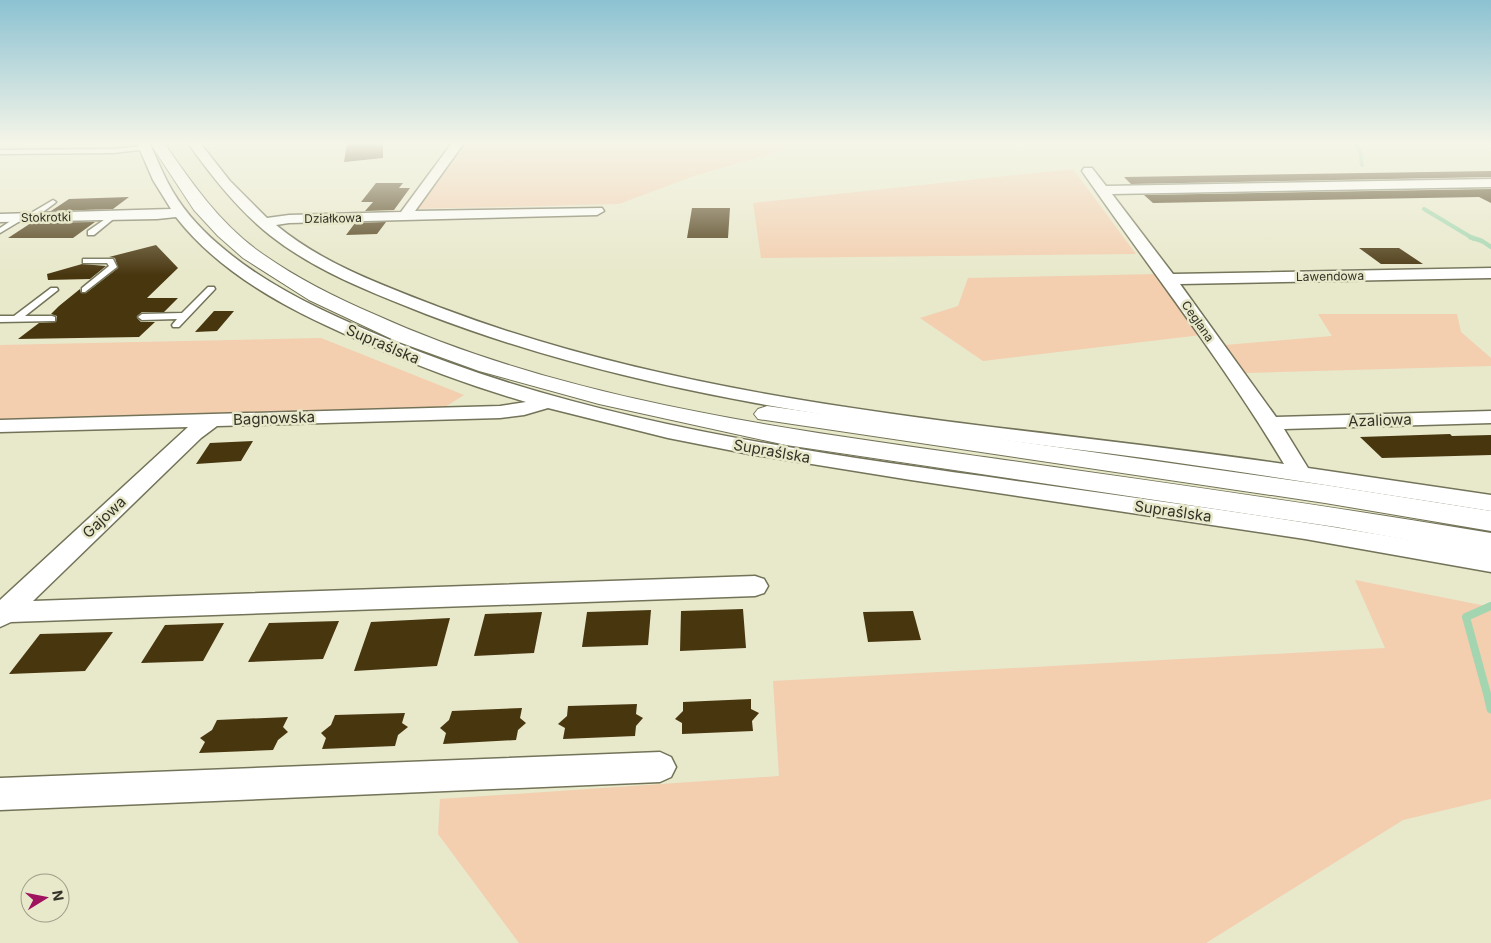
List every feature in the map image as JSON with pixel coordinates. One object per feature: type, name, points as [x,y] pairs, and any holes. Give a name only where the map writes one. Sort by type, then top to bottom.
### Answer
[{"type":"main road","points":[[184,187],[218,225],[250,254],[316,296],[404,336],[487,366],[599,397],[786,437],[1326,515],[1491,544]]},
{"type":"main road","points":[[210,187],[220,201],[272,247],[338,287],[425,325],[508,354],[614,382],[789,418],[1325,494],[1491,521]]},
{"type":"street","name":"Supraślska","points":[[165,187],[181,212],[209,244],[259,283],[315,314],[381,344],[466,377],[546,401],[634,424],[777,453],[1361,539],[1491,563]]},
{"type":"street","points":[[228,187],[263,223],[320,261],[344,273],[441,316],[526,344],[629,372],[796,405],[1301,474],[1491,503]]},
{"type":"street","points":[[404,217],[426,187]]},
{"type":"street","name":"Ceglana","points":[[1101,187],[1270,424],[1301,474]]},
{"type":"street","points":[[1103,190],[1269,187]]},
{"type":"street","name":"Działkowa","points":[[263,223],[289,219],[597,211]]},
{"type":"street","name":"Stokrotki","points":[[0,218],[157,215],[181,212]]},
{"type":"street","name":"Lawendowa","points":[[1168,279],[1491,273]]},
{"type":"street","name":"Bagnowska","points":[[0,426],[211,422],[232,419],[500,412],[519,410],[546,401]]},
{"type":"street","name":"Azaliowa","points":[[1270,424],[1491,417]]},
{"type":"street","name":"Gajowa","points":[[2,614],[193,433],[211,422]]},
{"type":"street","points":[[2,614],[755,586]]},
{"type":"street","points":[[0,794],[660,767]]},
{"type":"lane","points":[[0,231],[52,202]]},
{"type":"lane","points":[[91,233],[113,216]]},
{"type":"lane","points":[[85,290],[113,267],[110,261],[86,262]]},
{"type":"lane","points":[[176,325],[211,289]]},
{"type":"lane","points":[[16,319],[54,290]]},
{"type":"lane","points":[[142,317],[185,316]]},
{"type":"lane","points":[[0,319],[52,318]]},
{"type":"shaded area","points":[[429,187],[665,187],[619,204],[412,209]]},
{"type":"shaded area","points":[[904,187],[1086,187],[1136,254],[761,258],[753,203]]},
{"type":"shaded area","points":[[1157,274],[1201,335],[983,361],[920,318],[958,306],[968,278]]},
{"type":"shaded area","points":[[1318,314],[1457,314],[1461,332],[1491,358],[1491,366],[1246,373],[1225,345],[1332,336]]},
{"type":"shaded area","points":[[321,338],[464,395],[445,407],[0,424],[0,345]]},
{"type":"shaded area","points":[[1355,580],[1491,607],[1491,799],[1403,820],[1206,943],[519,943],[438,834],[440,799],[779,776],[773,681],[1385,648]]},
{"type":"building","points":[[373,187],[410,188],[394,210],[365,211],[373,202],[361,202]]},
{"type":"building","points":[[1491,189],[1491,203],[1479,197],[1153,203],[1144,195]]},
{"type":"building","points":[[129,197],[113,209],[51,211],[69,199]]},
{"type":"building","points":[[692,208],[730,208],[728,238],[687,238]]},
{"type":"building","points":[[95,222],[73,238],[8,238],[31,223]]},
{"type":"building","points":[[386,222],[377,234],[346,235],[355,223]]},
{"type":"building","points":[[156,245],[178,268],[147,298],[178,298],[164,312],[142,312],[137,316],[141,322],[155,322],[139,337],[18,339],[39,323],[56,322],[57,316],[51,314],[59,306],[80,289],[81,293],[86,293],[118,268],[115,258],[109,257]]},
{"type":"building","points":[[1359,248],[1399,248],[1423,264],[1381,264]]},
{"type":"building","points":[[82,264],[106,266],[90,279],[48,280],[47,274]]},
{"type":"building","points":[[214,311],[234,311],[217,331],[195,332]]},
{"type":"building","points":[[1450,434],[1452,436],[1491,435],[1491,455],[1382,458],[1360,437]]},
{"type":"building","points":[[253,441],[241,461],[196,464],[210,443]]},
{"type":"building","points":[[743,609],[746,648],[680,651],[681,611]]},
{"type":"building","points":[[651,610],[648,645],[582,647],[587,612]]},
{"type":"building","points":[[913,611],[921,640],[868,642],[863,612]]},
{"type":"building","points":[[542,612],[534,653],[474,656],[485,614]]},
{"type":"building","points":[[450,618],[437,666],[354,671],[371,622]]},
{"type":"building","points":[[339,621],[323,659],[248,662],[269,623]]},
{"type":"building","points":[[224,623],[203,661],[141,663],[165,625]]},
{"type":"building","points":[[113,632],[85,671],[9,674],[40,634]]},
{"type":"building","points":[[751,699],[751,709],[759,713],[752,721],[753,731],[682,734],[682,723],[675,719],[683,711],[683,702]]},
{"type":"building","points":[[637,704],[636,714],[643,718],[636,726],[635,736],[563,739],[565,728],[558,724],[567,716],[568,706]]},
{"type":"building","points":[[522,708],[520,718],[526,723],[518,730],[516,740],[443,744],[446,733],[440,728],[449,720],[452,711]]},
{"type":"building","points":[[405,713],[402,723],[408,727],[398,735],[395,746],[322,749],[326,738],[321,733],[331,725],[335,715]]},
{"type":"building","points":[[288,717],[283,727],[288,732],[278,740],[273,750],[199,753],[205,742],[200,738],[212,730],[217,720]]},
{"type":"waterway","points":[[1424,209],[1472,238]]},
{"type":"waterway","points":[[1472,238],[1491,247]]},
{"type":"waterway","points":[[1489,701],[1466,617],[1491,606]]},
{"type":"waterway","points":[[1489,700],[1491,709]]}]
